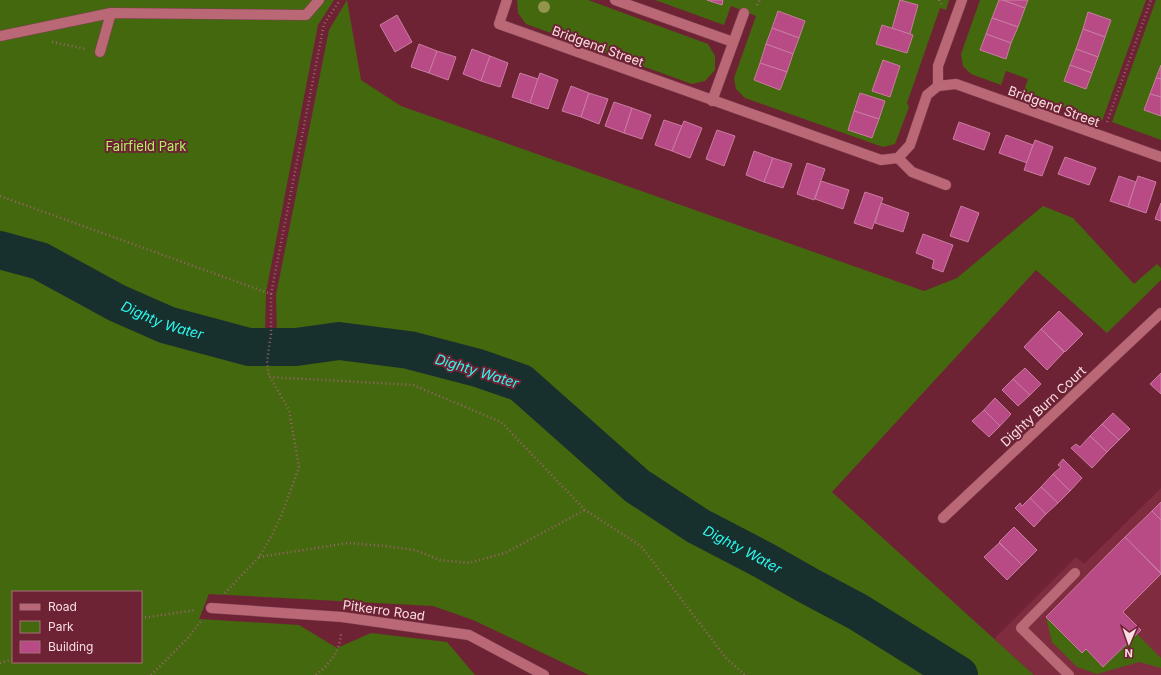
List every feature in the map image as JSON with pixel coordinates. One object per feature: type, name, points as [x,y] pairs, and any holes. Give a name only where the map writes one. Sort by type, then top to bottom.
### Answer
[{"type":"street","points":[[0,36],[111,13],[306,15],[319,0]]},
{"type":"street","name":"Bridgend Street","points":[[507,0],[499,24],[827,142],[881,160],[898,158]]},
{"type":"street","points":[[615,0],[733,42]]},
{"type":"street","points":[[946,185],[912,172],[898,158],[910,145],[928,95],[938,86],[938,66],[962,0]]},
{"type":"street","points":[[100,52],[111,13]]},
{"type":"street","points":[[712,101],[744,13]]},
{"type":"street","name":"Bridgend Street","points":[[938,86],[956,84],[1161,157]]},
{"type":"street","name":"Dighty Burn Court","points":[[943,518],[1161,313]]},
{"type":"street","points":[[1069,675],[1021,628],[1074,573]]},
{"type":"street","name":"Pitkerro Road","points":[[211,608],[342,617],[469,635],[544,675]]},
{"type":"path","points":[[152,675],[187,639],[211,608],[259,557],[282,514],[299,468],[289,410],[269,377],[267,362],[271,334],[271,294],[324,24],[340,0]]},
{"type":"path","points":[[1101,136],[1151,0]]},
{"type":"path","points":[[46,41],[100,52]]},
{"type":"path","points":[[0,196],[271,294]]},
{"type":"path","points":[[269,377],[413,385],[501,422],[585,510],[641,546],[726,658],[745,675]]},
{"type":"path","points":[[259,557],[348,543],[415,550],[440,560],[469,563],[505,553],[585,510]]},
{"type":"path","points":[[142,618],[211,608]]},
{"type":"path","points":[[316,675],[328,664],[340,644],[342,617]]},
{"type":"path","points":[[0,663],[12,659]]},
{"type":"shaded area","points":[[1161,488],[1161,675],[1034,675],[994,639],[1076,557],[1084,564]]},
{"type":"green space","name":"Fairfield Park","points":[[0,0],[334,0],[318,25],[266,292],[265,333],[277,335],[276,295],[329,30],[347,0],[361,80],[401,106],[924,291],[957,278],[1043,206],[1073,218],[1134,284],[1157,264],[1161,268],[1161,280],[1107,333],[1036,270],[832,492],[1034,675],[589,675],[473,620],[433,606],[209,594],[199,619],[299,625],[337,648],[371,633],[447,642],[475,675],[0,675]]},
{"type":"green space","points":[[517,0],[588,0],[708,44],[715,56],[715,70],[705,81],[692,84],[526,24],[518,13]]},
{"type":"green space","points":[[655,0],[949,0],[946,10],[940,8],[907,103],[909,107],[895,144],[883,147],[745,98],[736,89],[734,78],[756,16],[731,6],[724,25]]},
{"type":"green space","points":[[980,0],[1146,0],[1102,121],[1023,93],[1028,79],[1006,71],[1001,85],[971,74],[963,66],[961,54]]},
{"type":"green space","points":[[1156,0],[1161,0],[1161,140],[1112,122]]},
{"type":"green space","points":[[1046,617],[1082,653],[1086,649],[1103,667],[1137,634],[1161,658],[1161,668],[1139,662],[1097,674],[1077,667],[1052,642]]},
{"type":"building","points":[[707,0],[723,0],[722,5]]},
{"type":"building","points":[[900,0],[918,5],[910,34],[892,29]]},
{"type":"building","points":[[999,0],[1025,8],[1018,27],[992,18]]},
{"type":"building","points":[[1003,0],[1028,0],[1025,8]]},
{"type":"building","points":[[778,11],[805,21],[799,38],[772,28]]},
{"type":"building","points":[[1088,12],[1111,20],[1105,37],[1083,29]]},
{"type":"building","points":[[397,15],[412,42],[395,52],[380,25]]},
{"type":"building","points":[[992,18],[1018,27],[1011,43],[986,34]]},
{"type":"building","points":[[882,25],[913,35],[907,53],[876,44]]},
{"type":"building","points":[[772,28],[799,38],[793,54],[766,44]]},
{"type":"building","points":[[1083,29],[1105,37],[1098,57],[1076,49]]},
{"type":"building","points":[[986,34],[1011,43],[1006,59],[980,50]]},
{"type":"building","points":[[419,44],[437,51],[429,73],[411,67]]},
{"type":"building","points":[[766,44],[793,54],[787,72],[760,63]]},
{"type":"building","points":[[472,49],[490,56],[481,81],[463,74]]},
{"type":"building","points":[[1076,49],[1098,57],[1092,73],[1070,65]]},
{"type":"building","points":[[437,51],[456,57],[448,80],[429,73]]},
{"type":"building","points":[[490,56],[508,63],[500,87],[481,81]]},
{"type":"building","points":[[883,60],[900,66],[890,97],[872,91]]},
{"type":"building","points":[[760,63],[787,72],[780,90],[754,80]]},
{"type":"building","points":[[1070,65],[1092,73],[1086,89],[1064,81]]},
{"type":"building","points":[[1161,65],[1161,79],[1156,78]]},
{"type":"building","points":[[520,73],[538,79],[530,103],[512,97]]},
{"type":"building","points":[[540,73],[558,80],[548,109],[530,103]]},
{"type":"building","points":[[1156,78],[1161,79],[1161,97],[1150,94]]},
{"type":"building","points":[[571,86],[589,93],[581,117],[562,111]]},
{"type":"building","points":[[589,93],[608,99],[599,124],[581,117]]},
{"type":"building","points":[[860,93],[885,101],[879,119],[854,111]]},
{"type":"building","points":[[1150,94],[1161,97],[1161,116],[1144,110]]},
{"type":"building","points":[[614,102],[632,108],[624,133],[605,126]]},
{"type":"building","points":[[632,108],[651,115],[642,139],[624,133]]},
{"type":"building","points":[[854,111],[879,119],[872,138],[848,130]]},
{"type":"building","points":[[664,120],[682,126],[672,151],[655,145]]},
{"type":"building","points":[[684,121],[702,128],[690,158],[672,151]]},
{"type":"building","points":[[959,122],[990,133],[984,150],[953,139]]},
{"type":"building","points":[[717,130],[735,136],[724,166],[706,159]]},
{"type":"building","points":[[1006,135],[1033,145],[1027,163],[999,153]]},
{"type":"building","points":[[1035,140],[1053,147],[1042,176],[1024,170]]},
{"type":"building","points":[[754,151],[773,158],[764,182],[746,175]]},
{"type":"building","points":[[1065,157],[1096,168],[1089,185],[1058,174]]},
{"type":"building","points":[[773,158],[792,164],[783,188],[764,182]]},
{"type":"building","points":[[807,163],[825,169],[814,200],[797,194]]},
{"type":"building","points":[[1119,176],[1136,182],[1128,207],[1110,201]]},
{"type":"building","points":[[1138,176],[1156,182],[1146,213],[1128,207]]},
{"type":"building","points":[[821,181],[849,190],[843,209],[815,199]]},
{"type":"building","points":[[865,192],[883,198],[872,229],[854,223]]},
{"type":"building","points":[[881,203],[909,213],[903,232],[875,223]]},
{"type":"building","points":[[1161,203],[1161,221],[1155,219]]},
{"type":"building","points":[[961,206],[979,213],[968,242],[950,236]]},
{"type":"building","points":[[923,234],[953,245],[943,272],[932,268],[934,260],[916,253]]},
{"type":"building","points":[[1059,311],[1083,334],[1065,352],[1041,329]]},
{"type":"building","points":[[1041,329],[1064,352],[1047,370],[1024,347]]},
{"type":"building","points":[[1025,368],[1041,384],[1030,395],[1013,379]]},
{"type":"building","points":[[1161,373],[1161,394],[1150,384]]},
{"type":"building","points":[[1013,379],[1030,395],[1018,406],[1002,390]]},
{"type":"building","points":[[995,398],[1011,414],[1000,426],[984,410]]},
{"type":"building","points":[[984,410],[1000,426],[989,437],[972,421]]},
{"type":"building","points":[[1113,413],[1130,429],[1119,440],[1102,424]]},
{"type":"building","points":[[1102,424],[1119,440],[1107,452],[1090,436]]},
{"type":"building","points":[[1090,436],[1107,452],[1092,468],[1071,448],[1076,444],[1080,447]]},
{"type":"building","points":[[1063,459],[1082,478],[1070,491],[1053,474],[1061,467],[1058,465]]},
{"type":"building","points":[[1053,474],[1070,491],[1058,503],[1041,487]]},
{"type":"building","points":[[1041,487],[1058,503],[1046,514],[1030,498]]},
{"type":"building","points":[[1030,498],[1046,514],[1034,527],[1015,508],[1020,503],[1022,506]]},
{"type":"building","points":[[1161,502],[1161,520],[1152,511]]},
{"type":"building","points":[[1152,511],[1161,520],[1161,573],[1125,537]]},
{"type":"building","points":[[1014,527],[1037,550],[1022,565],[999,542]]},
{"type":"building","points":[[1125,537],[1161,574],[1123,612],[1141,630],[1103,667],[1086,649],[1082,653],[1046,617]]},
{"type":"building","points":[[999,543],[1022,565],[1007,580],[984,557]]},
{"type":"waterway","name":"Dighty Water","points":[[0,250],[40,261],[117,303],[167,325],[249,347],[296,347],[339,341],[409,350],[478,368],[521,383],[637,486],[698,526],[858,612],[959,675]]}]
